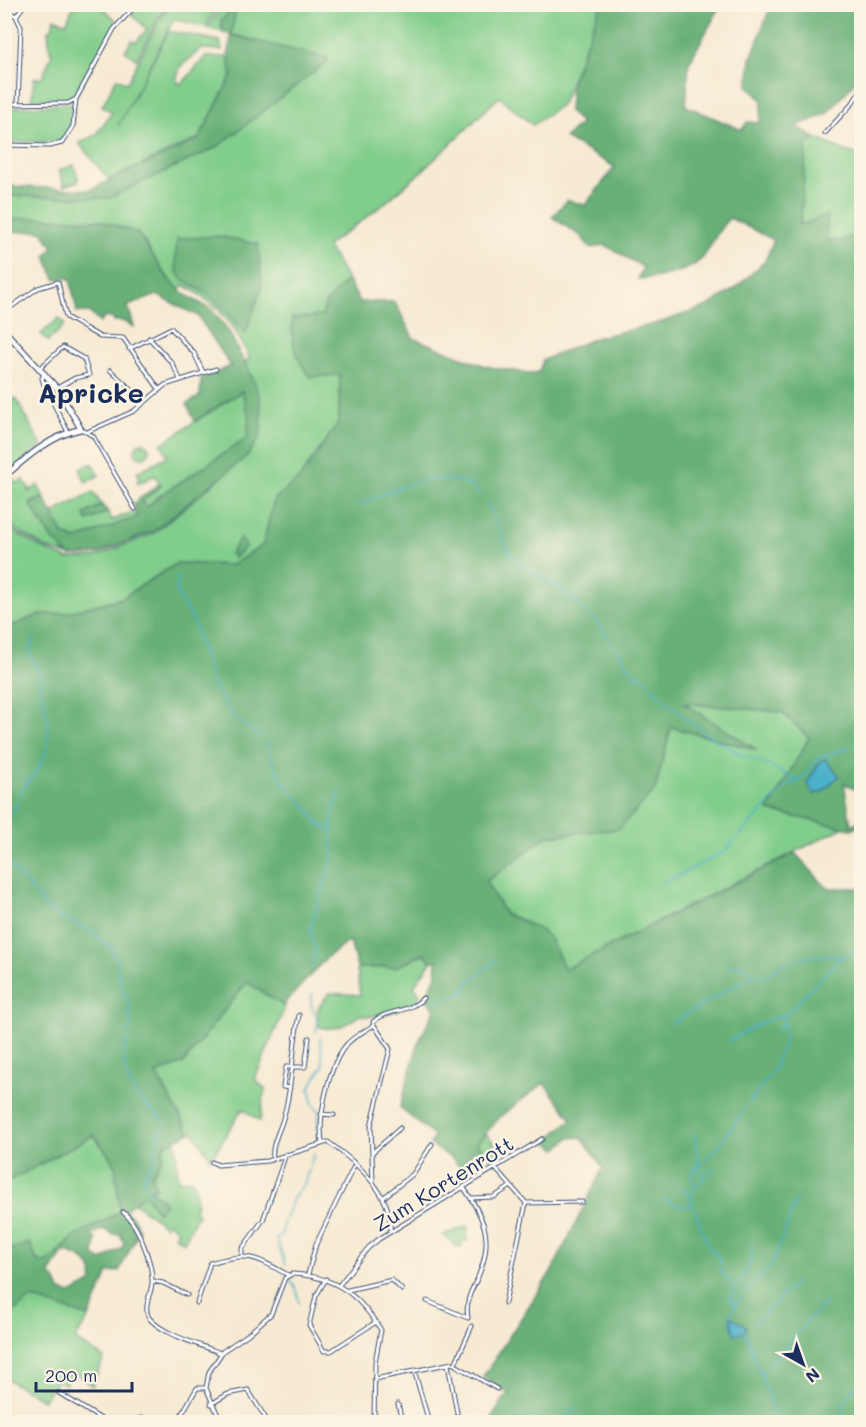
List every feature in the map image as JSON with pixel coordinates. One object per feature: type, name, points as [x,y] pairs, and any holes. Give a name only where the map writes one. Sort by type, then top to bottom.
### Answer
[{"type":"street","points":[[16,16],[24,4]]},
{"type":"street","points":[[4,145],[50,146],[62,143],[73,126],[76,99],[114,29],[137,4]]},
{"type":"street","points":[[4,9],[16,16],[21,27],[18,104]]},
{"type":"street","points":[[825,133],[852,104],[861,88]]},
{"type":"street","points":[[8,104],[41,105],[68,103],[76,99]]},
{"type":"street","points":[[861,133],[859,141],[861,150]]},
{"type":"street","points":[[4,312],[38,288],[56,281],[66,317],[100,337],[123,338],[128,349],[159,389]]},
{"type":"street","points":[[128,349],[171,328],[194,352],[203,372]]},
{"type":"street","points":[[4,330],[57,388],[81,429]]},
{"type":"street","points":[[149,338],[171,363],[180,379]]},
{"type":"street","points":[[40,368],[63,347],[84,359],[89,375],[75,378],[57,388]]},
{"type":"street","points":[[4,477],[18,464],[68,432],[81,429],[89,431],[122,418],[159,389],[180,379],[216,369]]},
{"type":"street","points":[[110,370],[144,401]]},
{"type":"street","points":[[45,374],[42,378],[44,385],[68,432]]},
{"type":"street","points":[[89,431],[109,461],[135,509]]},
{"type":"street","points":[[373,1183],[371,1126],[390,1049],[374,1025],[374,1020],[398,1012],[423,998]]},
{"type":"street","points":[[273,1158],[273,1148],[283,1119],[298,1015]]},
{"type":"street","points":[[322,1142],[321,1114],[340,1055],[353,1038],[374,1025]]},
{"type":"street","points":[[291,1067],[305,1067],[309,1038]]},
{"type":"street","points":[[321,1114],[334,1115]]},
{"type":"street","points":[[373,1152],[400,1128]]},
{"type":"street","name":"Zum Kortenrott","points":[[339,1284],[368,1248],[390,1231],[542,1139]]},
{"type":"street","points":[[212,1162],[218,1166],[233,1165],[273,1158],[322,1142],[330,1143],[373,1183],[391,1216],[390,1231]]},
{"type":"street","points":[[383,1198],[413,1174],[432,1144]]},
{"type":"street","points":[[242,1255],[242,1250],[263,1220],[286,1154]]},
{"type":"street","points":[[308,1274],[316,1244],[354,1165]]},
{"type":"street","points":[[495,1168],[526,1203],[582,1202]]},
{"type":"street","points":[[471,1198],[494,1197],[511,1186]]},
{"type":"street","points":[[428,1301],[468,1317],[468,1299],[483,1261],[486,1227],[480,1212],[464,1188]]},
{"type":"street","points":[[505,1303],[526,1203]]},
{"type":"street","points":[[123,1212],[135,1224],[152,1281],[146,1310],[149,1318],[167,1332],[221,1353]]},
{"type":"street","points":[[197,1303],[210,1263],[242,1255],[288,1275],[308,1274],[339,1284],[348,1290],[376,1322],[381,1334],[376,1354],[374,1422]]},
{"type":"street","points":[[220,1422],[206,1388],[209,1372],[221,1353],[271,1314],[288,1275]]},
{"type":"street","points":[[326,1279],[316,1296],[309,1325],[324,1351],[331,1351],[376,1322]]},
{"type":"street","points":[[348,1290],[392,1280],[402,1290]]},
{"type":"street","points":[[152,1281],[163,1282],[187,1295]]},
{"type":"street","points":[[455,1364],[472,1326]]},
{"type":"street","points":[[448,1364],[457,1413]]},
{"type":"street","points":[[375,1379],[414,1369],[455,1364],[497,1389]]},
{"type":"street","points":[[414,1369],[429,1422]]},
{"type":"street","points":[[177,1422],[192,1393],[197,1388],[206,1388]]},
{"type":"street","points":[[211,1404],[228,1394],[248,1390],[268,1422]]},
{"type":"street","points":[[59,1393],[106,1422]]},
{"type":"street","points":[[398,1404],[402,1422]]},
{"type":"street","points":[[134,1422],[141,1418],[160,1422]]},
{"type":"green space","points":[[228,4],[237,5],[231,35],[223,33],[221,20],[227,15]]},
{"type":"green space","points":[[74,5],[100,5],[117,21],[75,97],[69,100],[32,101],[34,78],[42,78],[52,54],[48,30],[52,29],[54,18],[66,23]]},
{"type":"green space","points":[[141,5],[168,5],[159,16],[137,59],[125,51],[132,40],[136,42],[147,29],[131,14]]},
{"type":"green space","points":[[204,5],[217,5],[216,11],[205,27],[174,19],[118,126],[169,31],[220,41],[222,50],[201,49],[180,67],[176,81],[182,84],[205,57],[228,57],[232,75],[199,138],[109,180],[79,143],[96,135],[112,112],[102,106],[117,78],[127,83],[161,17],[169,7],[193,11],[202,9]]},
{"type":"green space","points":[[219,5],[601,5],[562,104],[533,125],[499,97],[395,194],[327,245],[347,280],[326,303],[340,375],[339,422],[300,478],[274,500],[263,545],[232,565],[177,563],[122,598],[66,613],[38,615],[7,628],[5,665],[5,526],[44,549],[68,559],[95,557],[154,533],[248,455],[255,384],[245,361],[250,359],[238,335],[216,308],[184,285],[179,290],[160,268],[143,239],[99,220],[5,219],[5,187],[89,190],[174,164],[306,54],[207,28],[218,13]]},
{"type":"green space","points":[[601,5],[721,5],[689,63],[686,106],[742,130],[747,122],[760,123],[762,100],[748,86],[751,59],[771,5],[861,5],[861,64],[853,84],[827,114],[796,126],[815,138],[814,141],[807,142],[800,225],[827,215],[827,240],[842,241],[861,233],[861,793],[844,783],[851,825],[861,820],[861,826],[851,829],[768,811],[809,738],[782,712],[683,703],[757,750],[671,727],[655,790],[619,829],[547,836],[486,882],[505,914],[541,930],[550,939],[565,969],[795,853],[827,888],[861,888],[861,1422],[493,1422],[493,1416],[508,1393],[483,1377],[553,1269],[603,1168],[582,1137],[569,1138],[557,1149],[546,1141],[572,1119],[544,1083],[501,1116],[477,1143],[481,1150],[474,1151],[460,1167],[453,1159],[430,1144],[434,1136],[400,1108],[418,1043],[435,1009],[425,998],[437,974],[436,960],[431,962],[425,953],[396,967],[357,968],[350,941],[326,958],[285,1003],[285,1007],[247,982],[183,1063],[156,1074],[190,1133],[164,1145],[162,1160],[151,1175],[156,1187],[151,1189],[165,1203],[158,1213],[148,1198],[143,1196],[125,1210],[135,1220],[139,1231],[119,1271],[108,1273],[89,1317],[32,1298],[5,1318],[4,1243],[8,1250],[30,1243],[37,1261],[47,1263],[75,1236],[120,1212],[115,1164],[94,1135],[5,1183],[4,665],[7,628],[38,615],[66,613],[122,598],[177,563],[232,565],[263,545],[274,500],[300,478],[339,422],[340,375],[310,377],[295,349],[292,318],[322,316],[326,303],[347,280],[360,302],[395,302],[413,338],[485,366],[532,374],[539,372],[543,360],[595,338],[659,323],[708,306],[736,288],[765,261],[774,240],[730,218],[719,230],[701,260],[694,265],[675,273],[638,279],[643,267],[605,245],[590,248],[581,236],[552,217],[567,200],[585,205],[615,167],[565,138],[581,123],[569,111],[571,83]],"holes":[[[825,759],[839,776],[822,792],[814,794],[809,780],[820,762]],[[104,1229],[112,1234],[120,1234],[124,1243],[122,1248],[102,1261],[94,1255],[96,1239],[91,1235]],[[64,1251],[86,1262],[90,1266],[93,1277],[91,1283],[71,1294],[60,1291],[55,1279],[49,1275]]]},
{"type":"green space","points":[[231,35],[328,58],[328,61],[217,147],[109,198],[5,196],[5,186],[89,190],[199,139],[232,75],[228,57]]},
{"type":"green space","points":[[74,103],[71,125],[59,142],[5,142],[5,108]]},
{"type":"green space","points":[[815,138],[861,155],[861,233],[842,241],[826,240],[827,216],[800,225],[807,141],[814,141]]},
{"type":"green space","points":[[74,165],[79,181],[64,186],[59,170]]},
{"type":"green space","points":[[4,219],[99,220],[138,233],[169,280],[184,294],[211,309],[228,330],[260,399],[262,426],[259,438],[248,455],[154,531],[96,554],[71,556],[65,552],[50,536],[30,504],[44,497],[63,534],[75,540],[137,517],[134,503],[160,483],[161,486],[141,502],[148,507],[158,497],[247,438],[249,417],[242,391],[195,421],[187,404],[200,396],[201,379],[231,366],[198,316],[157,295],[128,306],[134,327],[105,317],[100,323],[89,312],[77,312],[70,278],[55,279],[46,256],[53,247],[42,231],[5,232]]},
{"type":"green space","points":[[217,236],[258,244],[262,287],[245,335],[217,303],[181,278],[176,266],[177,239]]},
{"type":"green space","points":[[59,318],[65,325],[48,341],[41,334]]},
{"type":"green space","points":[[242,391],[249,417],[247,438],[158,497],[148,507],[140,502],[161,486],[155,475],[138,484],[137,481],[140,479],[137,472],[168,456],[161,444]]},
{"type":"green space","points":[[16,398],[42,446],[5,476],[5,403]]},
{"type":"green space","points":[[142,443],[147,445],[149,450],[147,455],[142,457],[137,455],[135,450],[137,445]]},
{"type":"green space","points":[[92,463],[99,475],[86,483],[80,469]]},
{"type":"green space","points":[[8,475],[17,483],[23,479],[30,489],[28,493],[38,485],[44,497],[30,503],[50,536],[71,556],[46,548],[5,523],[5,478]]},
{"type":"green space","points":[[93,492],[102,505],[85,514],[87,521],[108,512],[112,520],[136,511],[138,517],[75,540],[63,534],[53,513]]},
{"type":"green space","points":[[102,505],[108,512],[87,521],[85,514]]},
{"type":"green space","points":[[240,538],[246,546],[234,558],[230,554]]},
{"type":"green space","points":[[681,703],[782,712],[809,738],[768,811],[844,827],[565,969],[550,939],[524,921],[505,914],[486,882],[547,836],[619,828],[655,790],[671,727],[755,749]]},
{"type":"green space","points":[[425,953],[431,962],[414,986],[420,994],[418,1001],[382,1015],[360,1015],[336,1028],[319,1027],[317,1010],[329,993],[360,995],[357,968],[396,967]]},
{"type":"green space","points":[[247,981],[285,1007],[255,1079],[265,1089],[260,1121],[242,1109],[211,1159],[193,1132],[190,1133],[156,1074],[184,1063]]},
{"type":"green space","points":[[486,1134],[499,1149],[491,1157],[496,1165],[477,1143]]},
{"type":"green space","points":[[94,1135],[115,1164],[120,1212],[75,1236],[47,1263],[8,1250],[5,1243],[4,1183]]},
{"type":"green space","points":[[176,1139],[178,1181],[191,1179],[191,1183],[195,1183],[197,1202],[195,1212],[198,1214],[184,1242],[175,1236],[178,1231],[168,1222],[165,1226],[134,1202],[142,1196],[165,1203],[150,1189],[151,1183],[164,1145]]},
{"type":"green space","points":[[467,1226],[467,1241],[462,1241],[462,1246],[457,1247],[444,1235]]},
{"type":"green space","points":[[32,1298],[89,1317],[75,1340],[104,1358],[92,1386],[73,1371],[65,1385],[58,1380],[43,1400],[5,1378],[4,1318]]},
{"type":"water","points":[[825,759],[839,776],[822,792],[814,794],[807,783],[820,762]]},
{"type":"water","points":[[730,1316],[746,1326],[745,1332],[734,1334]]},
{"type":"waterway","points":[[358,506],[403,486],[436,479],[452,479],[467,484],[480,494]]},
{"type":"waterway","points":[[488,503],[509,552],[520,563],[559,587],[596,621],[635,675],[643,677],[661,697],[704,733],[744,756],[764,762],[799,782]]},
{"type":"waterway","points":[[178,577],[176,592],[192,619],[213,684],[234,718],[262,737]]},
{"type":"waterway","points":[[18,799],[39,768],[47,747],[47,717],[40,686],[42,679],[29,652],[34,639]]},
{"type":"waterway","points":[[266,741],[273,764],[288,789],[303,802],[319,824],[332,831],[333,857],[310,933],[316,950],[312,967]]},
{"type":"waterway","points":[[855,745],[862,741]]},
{"type":"waterway","points":[[662,884],[724,852],[786,786],[800,780],[817,760],[849,747]]},
{"type":"waterway","points":[[332,829],[331,822],[340,789]]},
{"type":"waterway","points":[[4,844],[7,823],[17,803]]},
{"type":"waterway","points":[[4,854],[11,868],[19,874],[45,906],[56,915],[91,931],[110,948],[117,960],[119,979],[129,1003],[130,1028],[127,1034]]},
{"type":"waterway","points":[[728,1041],[763,1022],[787,1013],[838,960],[862,946]]},
{"type":"waterway","points":[[803,957],[829,955],[840,957]]},
{"type":"waterway","points":[[672,1023],[752,975],[768,976],[774,969],[799,957]]},
{"type":"waterway","points":[[435,1003],[444,997],[461,995],[471,980],[496,960]]},
{"type":"waterway","points":[[726,968],[741,964],[753,974]]},
{"type":"waterway","points":[[312,994],[311,1004],[317,1021],[316,1032]]},
{"type":"waterway","points":[[750,1102],[777,1065],[776,1060],[783,1045],[786,1014]]},
{"type":"waterway","points":[[777,1032],[783,1022]]},
{"type":"waterway","points":[[317,1137],[319,1111],[312,1103],[312,1094],[309,1089],[323,1066],[320,1038]]},
{"type":"waterway","points":[[127,1039],[124,1063],[129,1082],[141,1100],[164,1120],[153,1161],[143,1178],[152,1194]]},
{"type":"waterway","points":[[694,1186],[692,1172],[716,1149],[745,1109]]},
{"type":"waterway","points":[[694,1131],[699,1168],[703,1179]]},
{"type":"waterway","points":[[285,1264],[276,1238],[282,1234],[283,1224],[293,1199],[304,1184],[314,1154]]},
{"type":"waterway","points":[[715,1167],[695,1187],[691,1199],[708,1245],[720,1259],[719,1268],[735,1288],[736,1291],[730,1298],[735,1306],[730,1316]]},
{"type":"waterway","points":[[681,1184],[685,1192],[691,1196]]},
{"type":"waterway","points":[[663,1199],[676,1205],[692,1206]]},
{"type":"waterway","points":[[747,1293],[752,1283],[761,1278],[773,1262],[796,1201]]},
{"type":"waterway","points":[[740,1286],[752,1259],[751,1247]]},
{"type":"waterway","points":[[289,1278],[297,1291],[299,1303]]},
{"type":"waterway","points":[[754,1324],[779,1300],[782,1293],[791,1289],[794,1282]]},
{"type":"waterway","points":[[735,1306],[741,1297]]},
{"type":"waterway","points":[[768,1366],[825,1302]]},
{"type":"waterway","points":[[745,1332],[778,1422]]},
{"type":"waterway","points":[[859,1353],[862,1358]]},
{"type":"waterway","points":[[761,1378],[764,1370]]},
{"type":"waterway","points":[[842,1422],[847,1398],[862,1378]]},
{"type":"waterway","points":[[563,1420],[576,1407]]},
{"type":"district","name":"Apricke","points":[[91,392]]}]
